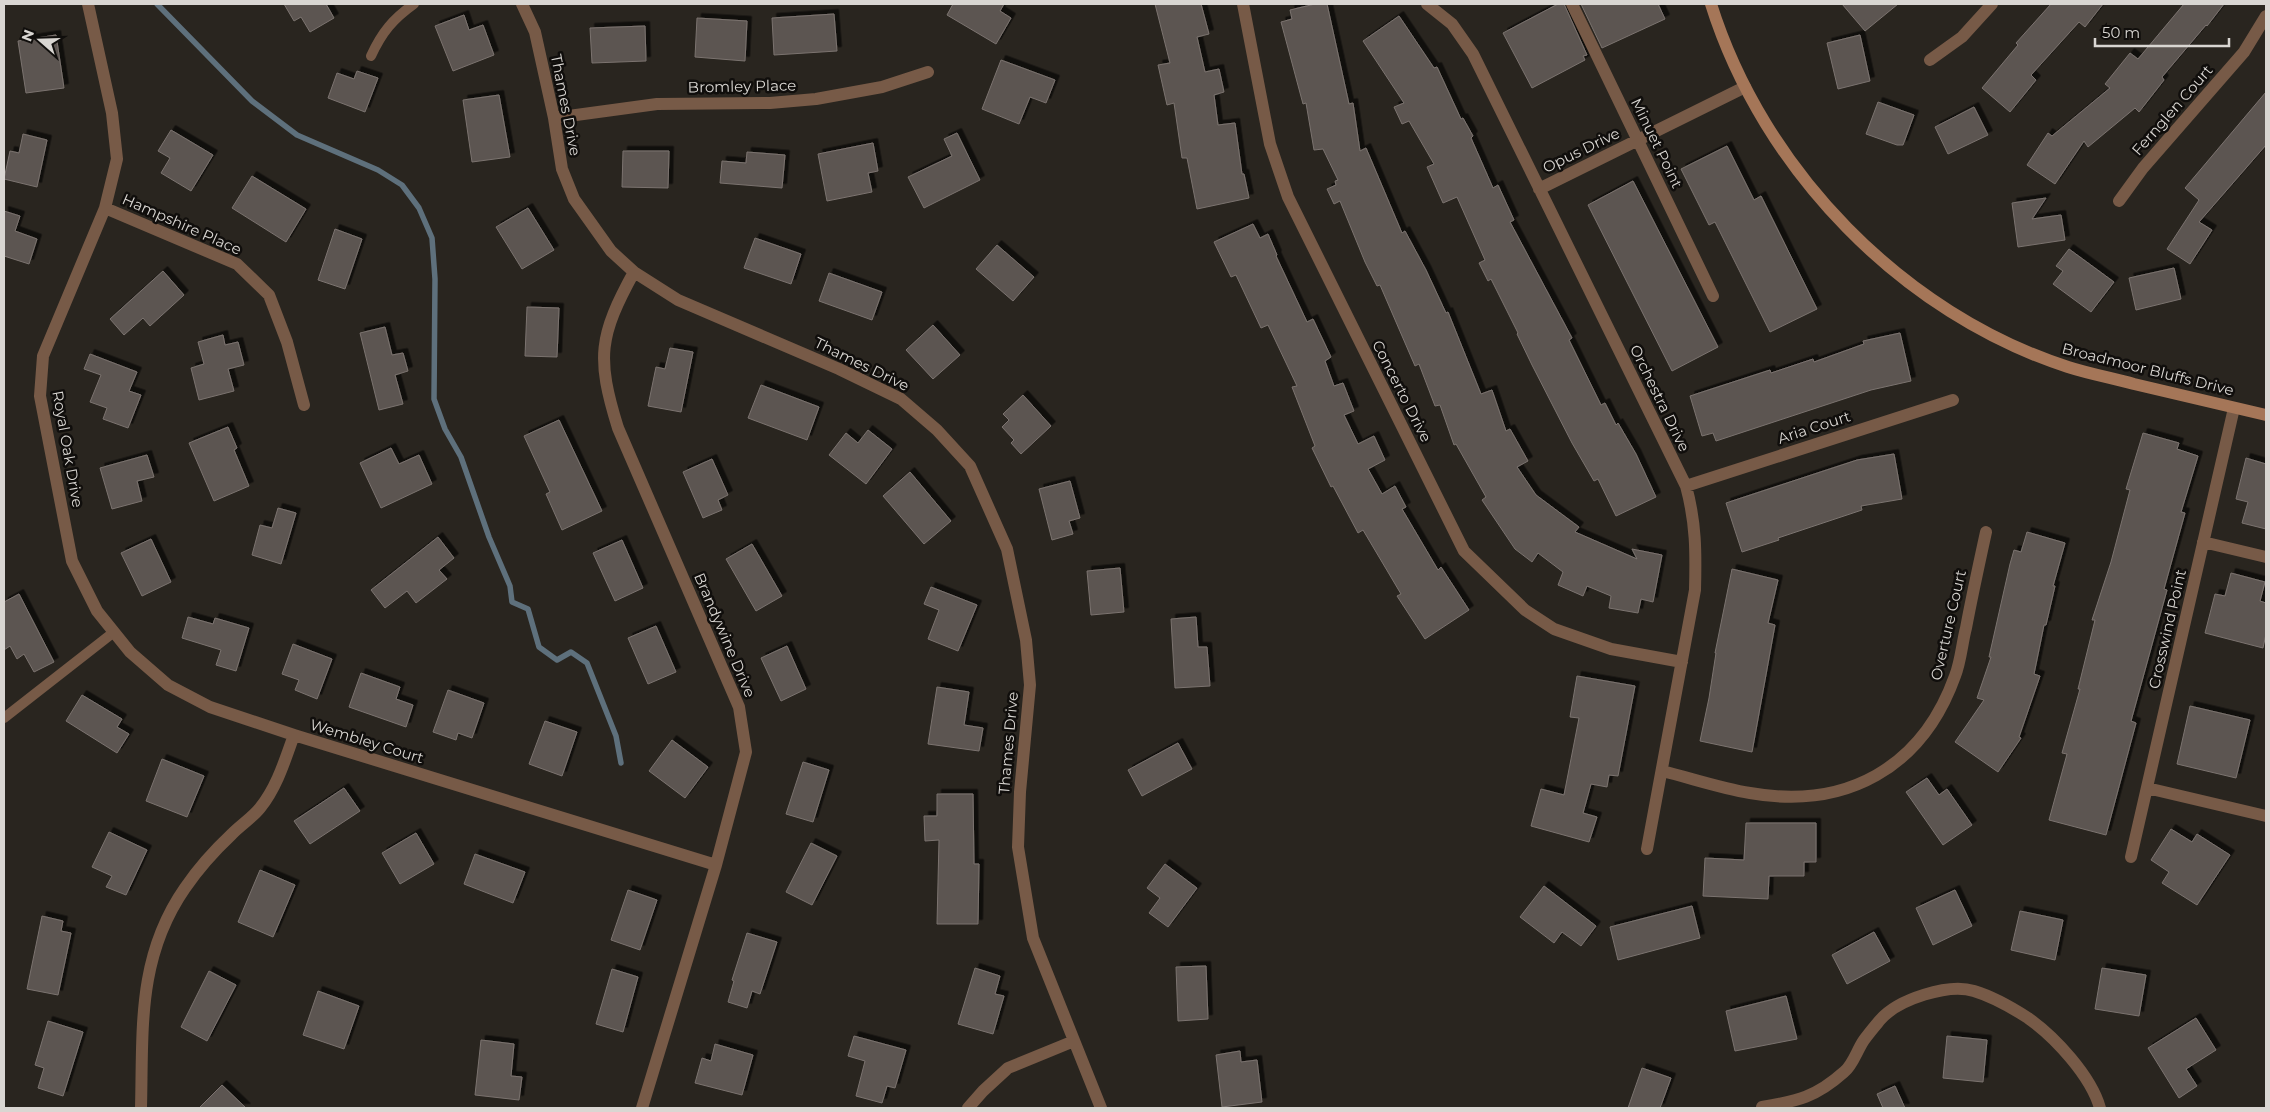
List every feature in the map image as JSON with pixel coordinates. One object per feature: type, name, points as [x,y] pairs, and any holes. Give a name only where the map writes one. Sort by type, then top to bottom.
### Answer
[{"type":"street","name":"Royal Oak Drive","points":[[88,4],[112,113],[117,159],[106,208],[43,356],[40,396],[72,561],[97,611],[130,652],[168,685],[210,707],[294,735]]},
{"type":"street","name":"Thames Drive","points":[[522,4],[534,32],[554,118],[562,169],[574,199],[611,251],[634,272],[678,300],[838,369],[901,399],[937,430],[970,466],[1008,548],[1026,640],[1030,685],[1020,792],[1018,847],[1033,938],[1102,1108]]},
{"type":"street","name":"Concerto Drive","points":[[1243,4],[1270,144],[1288,197],[1464,551],[1525,610],[1554,629],[1611,649],[1682,662]]},
{"type":"street","name":"Orchestra Drive","points":[[1427,4],[1452,24],[1473,54],[1686,486],[1694,516],[1696,551],[1695,590],[1647,849]]},
{"type":"street","name":"Minuet Point","points":[[1572,4],[1713,296]]},
{"type":"street","name":"Broadmoor Bluffs Drive","points":[[1711,4],[1745,87],[1759,113],[1797,169],[1844,224],[1886,263],[1934,300],[1967,322],[2020,348],[2069,368],[2266,415]]},
{"type":"street","points":[[1930,60],[1962,38],[1992,4]]},
{"type":"street","name":"Fernglen Court","points":[[2119,201],[2143,168],[2244,52],[2266,16]]},
{"type":"street","name":"Bromley Place","points":[[554,118],[657,104],[770,103],[816,99],[882,87],[928,72]]},
{"type":"street","name":"Opus Drive","points":[[1539,189],[1745,87]]},
{"type":"street","name":"Hampshire Place","points":[[106,208],[237,264],[269,295],[287,342],[304,405]]},
{"type":"street","name":"Brandywine Drive","points":[[634,272],[616,305],[607,332],[603,350],[603,372],[606,392],[618,428],[740,707],[746,752],[716,865],[642,1108]]},
{"type":"street","name":"Aria Court","points":[[1686,486],[1953,400]]},
{"type":"street","name":"Crosswind Point","points":[[2131,857],[2234,408]]},
{"type":"street","name":"Overture Court","points":[[1662,771],[1751,793],[1795,796],[1836,792],[1878,776],[1913,749],[1940,712],[1956,675],[1986,532]]},
{"type":"street","points":[[2203,542],[2266,557]]},
{"type":"street","name":"Wembley Court","points":[[141,1108],[143,1004],[150,963],[163,924],[185,888],[230,835],[260,808],[277,780],[294,735],[716,865]]},
{"type":"street","points":[[2147,788],[2266,816]]},
{"type":"street","points":[[1762,1107],[1802,1100],[1824,1088],[1846,1071],[1864,1040],[1882,1017],[1906,1001],[1936,990],[1972,990],[2008,1005],[2038,1026],[2072,1060],[2096,1094],[2100,1108]]},
{"type":"street","points":[[968,1108],[1008,1068],[1074,1041]]},
{"type":"lane","points":[[371,56],[382,32],[402,12],[414,4]]},
{"type":"lane","points":[[4,718],[114,632]]},
{"type":"building","points":[[284,4],[326,4],[334,18],[310,32],[301,17],[294,21]]},
{"type":"building","points":[[953,4],[1004,4],[1000,11],[1011,18],[996,44],[947,15]]},
{"type":"building","points":[[1155,4],[1201,4],[1209,34],[1197,37],[1205,72],[1219,69],[1224,92],[1214,95],[1218,125],[1235,123],[1242,174],[1244,174],[1249,198],[1197,209],[1187,158],[1182,158],[1174,103],[1167,105],[1158,65],[1170,63]]},
{"type":"building","points":[[1315,4],[1327,4],[1349,104],[1353,103],[1360,151],[1366,148],[1402,233],[1405,231],[1446,313],[1448,312],[1481,394],[1492,390],[1506,431],[1510,429],[1528,461],[1517,467],[1536,495],[1579,527],[1575,532],[1637,559],[1632,549],[1662,555],[1653,602],[1641,599],[1638,613],[1609,608],[1611,596],[1587,586],[1583,596],[1558,585],[1563,572],[1538,553],[1532,562],[1515,549],[1482,500],[1486,497],[1456,444],[1454,445],[1440,405],[1435,406],[1419,364],[1415,366],[1380,285],[1377,286],[1365,262],[1340,201],[1334,204],[1327,189],[1336,185],[1335,181],[1338,180],[1323,149],[1314,150],[1306,103],[1303,104],[1281,22],[1292,19],[1290,10]]},
{"type":"building","points":[[1558,4],[1564,4],[1587,55],[1583,56],[1585,60],[1532,88],[1503,33]]},
{"type":"building","points":[[1581,4],[1658,4],[1665,19],[1602,48]]},
{"type":"building","points":[[1842,4],[1898,4],[1865,31]]},
{"type":"building","points":[[2051,4],[2103,4],[2085,27],[2079,22],[2031,75],[2036,80],[2010,112],[1982,88],[2018,45],[2016,43]]},
{"type":"building","points":[[2184,4],[2224,4],[2162,77],[2164,80],[2139,112],[2135,108],[2088,147],[2084,141],[2055,184],[2027,165],[2048,133],[2052,136],[2110,88],[2105,84],[2130,53],[2138,59]]},
{"type":"building","points":[[834,14],[837,51],[774,55],[772,18]]},
{"type":"building","points":[[464,15],[469,30],[483,25],[494,55],[453,71],[435,26]]},
{"type":"building","points":[[1399,16],[1434,68],[1437,67],[1461,119],[1463,118],[1473,136],[1471,138],[1493,188],[1498,185],[1514,220],[1510,222],[1572,338],[1569,340],[1601,405],[1605,403],[1616,425],[1618,423],[1636,454],[1656,497],[1616,516],[1598,479],[1594,481],[1572,443],[1491,279],[1488,281],[1479,263],[1485,260],[1457,197],[1443,203],[1427,167],[1434,164],[1409,121],[1402,124],[1394,107],[1404,103],[1363,41]]},
{"type":"building","points":[[697,18],[747,21],[745,61],[695,57]]},
{"type":"building","points":[[645,26],[646,61],[592,63],[590,28]]},
{"type":"building","points":[[56,35],[64,88],[26,93],[18,41]]},
{"type":"building","points":[[1860,35],[1870,81],[1838,89],[1827,43]]},
{"type":"building","points":[[1001,60],[1055,80],[1046,103],[1030,97],[1019,124],[982,109]]},
{"type":"building","points":[[357,71],[378,78],[365,112],[328,98],[337,73],[354,79]]},
{"type":"building","points":[[2266,92],[2266,145],[2199,222],[2212,230],[2190,264],[2167,249],[2199,200],[2185,188]]},
{"type":"building","points":[[499,95],[510,157],[472,162],[463,100]]},
{"type":"building","points":[[1878,102],[1914,115],[1903,145],[1897,145],[1866,134]]},
{"type":"building","points":[[1974,107],[1988,135],[1948,154],[1935,127]]},
{"type":"building","points":[[171,130],[213,155],[191,191],[161,173],[170,158],[158,151]]},
{"type":"building","points":[[957,133],[980,180],[924,208],[908,177],[952,156],[944,139]]},
{"type":"building","points":[[23,134],[47,140],[37,187],[4,179],[10,151],[19,153]]},
{"type":"building","points":[[873,143],[878,171],[868,173],[872,192],[827,201],[818,154]]},
{"type":"building","points":[[1727,146],[1754,200],[1761,196],[1817,309],[1770,332],[1715,222],[1709,225],[1681,169]]},
{"type":"building","points":[[623,151],[669,151],[668,188],[622,187]]},
{"type":"building","points":[[747,152],[785,155],[782,188],[720,183],[722,161],[746,163]]},
{"type":"building","points":[[252,176],[306,209],[286,242],[232,208]]},
{"type":"building","points":[[1633,181],[1718,347],[1672,371],[1588,205]]},
{"type":"building","points":[[2046,198],[2032,219],[2061,215],[2065,240],[2018,247],[2012,203]]},
{"type":"building","points":[[528,208],[554,250],[522,269],[496,227]]},
{"type":"building","points":[[4,211],[20,216],[15,231],[37,239],[29,264],[4,256]]},
{"type":"building","points":[[1253,224],[1260,238],[1268,234],[1276,256],[1307,322],[1313,319],[1331,357],[1325,361],[1334,386],[1343,383],[1354,411],[1344,415],[1358,444],[1374,436],[1385,460],[1368,469],[1382,494],[1395,486],[1406,507],[1402,509],[1438,570],[1441,567],[1469,610],[1425,639],[1397,596],[1401,594],[1363,530],[1358,533],[1333,486],[1331,487],[1312,448],[1315,446],[1292,387],[1297,386],[1268,325],[1261,328],[1236,275],[1231,277],[1214,242]]},
{"type":"building","points":[[335,229],[362,239],[345,289],[318,280]]},
{"type":"building","points":[[755,238],[801,254],[791,284],[744,268]]},
{"type":"building","points":[[997,245],[1034,277],[1013,301],[976,269]]},
{"type":"building","points":[[2069,249],[2114,282],[2091,312],[2053,284],[2063,271],[2056,266]]},
{"type":"building","points":[[2174,268],[2181,299],[2136,310],[2129,278]]},
{"type":"building","points":[[163,271],[184,295],[150,326],[143,318],[124,335],[110,319]]},
{"type":"building","points":[[829,273],[882,292],[872,320],[819,301]]},
{"type":"building","points":[[527,307],[559,308],[557,357],[525,356]]},
{"type":"building","points":[[933,325],[960,355],[933,379],[906,350]]},
{"type":"building","points":[[385,327],[392,355],[403,353],[408,371],[395,375],[403,404],[379,410],[360,333]]},
{"type":"building","points":[[1900,333],[1911,381],[1871,390],[1716,441],[1713,433],[1702,436],[1690,396],[1770,370],[1771,373],[1813,359],[1814,362],[1864,344],[1863,341]]},
{"type":"building","points":[[223,335],[225,345],[238,342],[244,365],[228,369],[234,391],[199,400],[191,368],[204,364],[198,342]]},
{"type":"building","points":[[670,348],[693,352],[681,412],[648,406],[656,367],[665,369]]},
{"type":"building","points":[[90,354],[137,372],[129,391],[141,395],[128,428],[103,419],[107,408],[90,402],[101,375],[84,369]]},
{"type":"building","points":[[761,385],[819,407],[807,440],[748,418]]},
{"type":"building","points":[[1023,395],[1051,426],[1021,454],[1011,443],[1014,440],[1002,427],[1009,420],[1003,414]]},
{"type":"building","points":[[559,420],[602,511],[562,530],[546,494],[550,492],[524,436]]},
{"type":"building","points":[[228,427],[237,448],[234,450],[249,486],[214,501],[189,443]]},
{"type":"building","points":[[868,430],[892,449],[866,484],[829,455],[846,433],[858,443]]},
{"type":"building","points":[[2143,433],[2179,443],[2177,449],[2198,456],[2181,512],[2185,513],[2164,589],[2167,590],[2131,721],[2136,723],[2106,835],[2049,820],[2067,754],[2062,753],[2080,689],[2078,689],[2095,620],[2092,620],[2111,562],[2130,490],[2126,489]]},
{"type":"building","points":[[391,448],[399,464],[419,455],[432,484],[381,508],[360,463]]},
{"type":"building","points":[[1894,454],[1902,499],[1861,506],[1862,510],[1742,552],[1726,503],[1857,460]]},
{"type":"building","points":[[147,455],[154,477],[137,481],[142,501],[112,509],[100,468]]},
{"type":"building","points":[[2246,458],[2266,464],[2266,529],[2242,523],[2248,502],[2236,499]]},
{"type":"building","points":[[712,459],[728,495],[718,500],[722,510],[703,518],[683,472]]},
{"type":"building","points":[[910,472],[951,521],[924,544],[883,496]]},
{"type":"building","points":[[1070,481],[1080,518],[1069,521],[1073,534],[1052,540],[1039,489]]},
{"type":"building","points":[[278,508],[296,513],[281,564],[252,555],[260,525],[272,528]]},
{"type":"building","points":[[2027,532],[2065,543],[2053,586],[2055,586],[2046,625],[2044,625],[2034,674],[2040,676],[2019,737],[2021,738],[1998,772],[1955,742],[1984,700],[1977,698],[1991,657],[1989,657],[2010,564],[2014,550],[2021,552]]},
{"type":"building","points":[[438,537],[454,558],[439,570],[447,579],[416,603],[407,591],[385,608],[371,590]]},
{"type":"building","points":[[151,539],[171,582],[142,596],[121,553]]},
{"type":"building","points":[[622,540],[643,588],[615,601],[593,553]]},
{"type":"building","points":[[752,544],[782,596],[756,611],[726,559]]},
{"type":"building","points":[[1120,568],[1124,612],[1091,615],[1087,571]]},
{"type":"building","points":[[1732,569],[1778,580],[1768,623],[1775,625],[1752,752],[1700,741]]},
{"type":"building","points":[[2231,573],[2265,582],[2260,601],[2266,603],[2266,634],[2263,648],[2205,633],[2215,594],[2225,596]]},
{"type":"building","points":[[931,587],[977,605],[958,651],[928,639],[939,610],[924,604]]},
{"type":"building","points":[[19,594],[54,662],[34,672],[24,654],[17,659],[10,646],[4,650],[4,602]]},
{"type":"building","points":[[188,617],[213,624],[215,618],[249,628],[236,671],[216,665],[221,650],[182,638]]},
{"type":"building","points":[[1196,617],[1198,647],[1207,647],[1210,686],[1175,688],[1171,619]]},
{"type":"building","points":[[656,626],[676,672],[648,684],[628,638]]},
{"type":"building","points":[[293,644],[332,659],[317,699],[295,690],[299,680],[282,674]]},
{"type":"building","points":[[787,646],[806,689],[781,701],[761,658]]},
{"type":"building","points":[[361,673],[400,687],[396,699],[413,705],[406,727],[349,707]]},
{"type":"building","points":[[1577,676],[1635,686],[1618,776],[1609,775],[1607,787],[1591,784],[1583,813],[1597,817],[1589,842],[1531,826],[1541,789],[1564,795],[1579,718],[1570,717]]},
{"type":"building","points":[[937,687],[969,692],[964,725],[983,728],[979,751],[928,744]]},
{"type":"building","points":[[448,690],[484,703],[472,738],[458,733],[456,740],[433,732]]},
{"type":"building","points":[[82,695],[122,719],[117,727],[129,734],[117,753],[66,721]]},
{"type":"building","points":[[2190,706],[2250,720],[2236,778],[2177,764]]},
{"type":"building","points":[[545,721],[577,732],[562,776],[529,764]]},
{"type":"building","points":[[672,740],[708,767],[685,798],[649,771]]},
{"type":"building","points":[[1178,743],[1192,769],[1142,796],[1128,770]]},
{"type":"building","points":[[162,759],[204,776],[187,817],[146,801]]},
{"type":"building","points":[[803,762],[829,770],[813,822],[786,814]]},
{"type":"building","points":[[1927,778],[1939,795],[1947,789],[1972,825],[1943,845],[1906,792]]},
{"type":"building","points":[[344,788],[360,811],[310,844],[294,821]]},
{"type":"building","points":[[937,794],[973,794],[974,864],[979,864],[978,924],[937,924],[939,840],[925,841],[924,816],[937,816]]},
{"type":"building","points":[[1746,823],[1816,823],[1816,862],[1804,862],[1804,876],[1769,876],[1768,899],[1703,896],[1705,858],[1744,860]]},
{"type":"building","points":[[2171,829],[2192,842],[2197,834],[2230,855],[2197,905],[2162,883],[2169,872],[2151,860]]},
{"type":"building","points":[[109,832],[147,850],[126,895],[106,887],[112,876],[92,867]]},
{"type":"building","points":[[416,833],[434,864],[400,884],[382,853]]},
{"type":"building","points":[[811,843],[837,856],[812,905],[786,892]]},
{"type":"building","points":[[475,854],[525,872],[513,903],[464,884]]},
{"type":"building","points":[[1165,864],[1197,888],[1168,927],[1149,913],[1160,898],[1147,888]]},
{"type":"building","points":[[260,870],[295,885],[273,937],[238,922]]},
{"type":"building","points":[[1544,886],[1596,926],[1581,946],[1562,932],[1554,943],[1520,917]]},
{"type":"building","points":[[628,890],[657,900],[640,950],[611,940]]},
{"type":"building","points":[[1955,890],[1972,926],[1933,945],[1916,908]]},
{"type":"building","points":[[1692,906],[1700,938],[1618,960],[1610,927]]},
{"type":"building","points":[[2020,911],[2063,920],[2055,960],[2011,950]]},
{"type":"building","points":[[42,916],[63,921],[61,931],[71,933],[58,995],[27,989]]},
{"type":"building","points":[[1874,932],[1890,961],[1847,984],[1832,955]]},
{"type":"building","points":[[747,933],[777,942],[760,994],[752,991],[747,1008],[728,1002],[734,981],[732,980]]},
{"type":"building","points":[[1206,966],[1208,1019],[1178,1021],[1176,967]]},
{"type":"building","points":[[975,968],[1000,976],[995,994],[1004,996],[993,1034],[958,1024]]},
{"type":"building","points":[[2102,968],[2146,975],[2139,1016],[2095,1009]]},
{"type":"building","points":[[612,969],[638,977],[623,1032],[596,1024]]},
{"type":"building","points":[[209,971],[236,985],[207,1041],[181,1027]]},
{"type":"building","points":[[318,991],[359,1006],[344,1049],[303,1035]]},
{"type":"building","points":[[1786,996],[1797,1039],[1735,1051],[1726,1011]]},
{"type":"building","points":[[2196,1018],[2216,1050],[2186,1069],[2197,1086],[2179,1098],[2148,1048]]},
{"type":"building","points":[[48,1021],[83,1032],[63,1096],[38,1088],[44,1068],[35,1065]]},
{"type":"building","points":[[854,1036],[906,1050],[895,1088],[887,1086],[882,1103],[856,1096],[865,1061],[848,1056]]},
{"type":"building","points":[[1947,1036],[1987,1040],[1983,1082],[1943,1078]]},
{"type":"building","points":[[481,1040],[514,1044],[511,1076],[522,1077],[519,1100],[475,1095]]},
{"type":"building","points":[[715,1044],[753,1055],[742,1095],[695,1083],[702,1058],[711,1061]]},
{"type":"building","points":[[1240,1051],[1241,1062],[1257,1060],[1262,1102],[1222,1107],[1216,1055]]},
{"type":"building","points":[[1642,1068],[1671,1078],[1660,1108],[1628,1108]]},
{"type":"building","points":[[222,1085],[246,1108],[199,1108]]},
{"type":"building","points":[[1895,1086],[1905,1108],[1883,1108],[1877,1094]]},
{"type":"waterway","points":[[157,4],[252,101],[297,135],[378,170],[402,185],[419,208],[432,238],[435,279],[434,399],[445,429],[461,457],[489,537],[510,586],[512,602],[528,609],[539,647],[557,660],[571,652],[587,663],[616,736],[621,763]]}]
